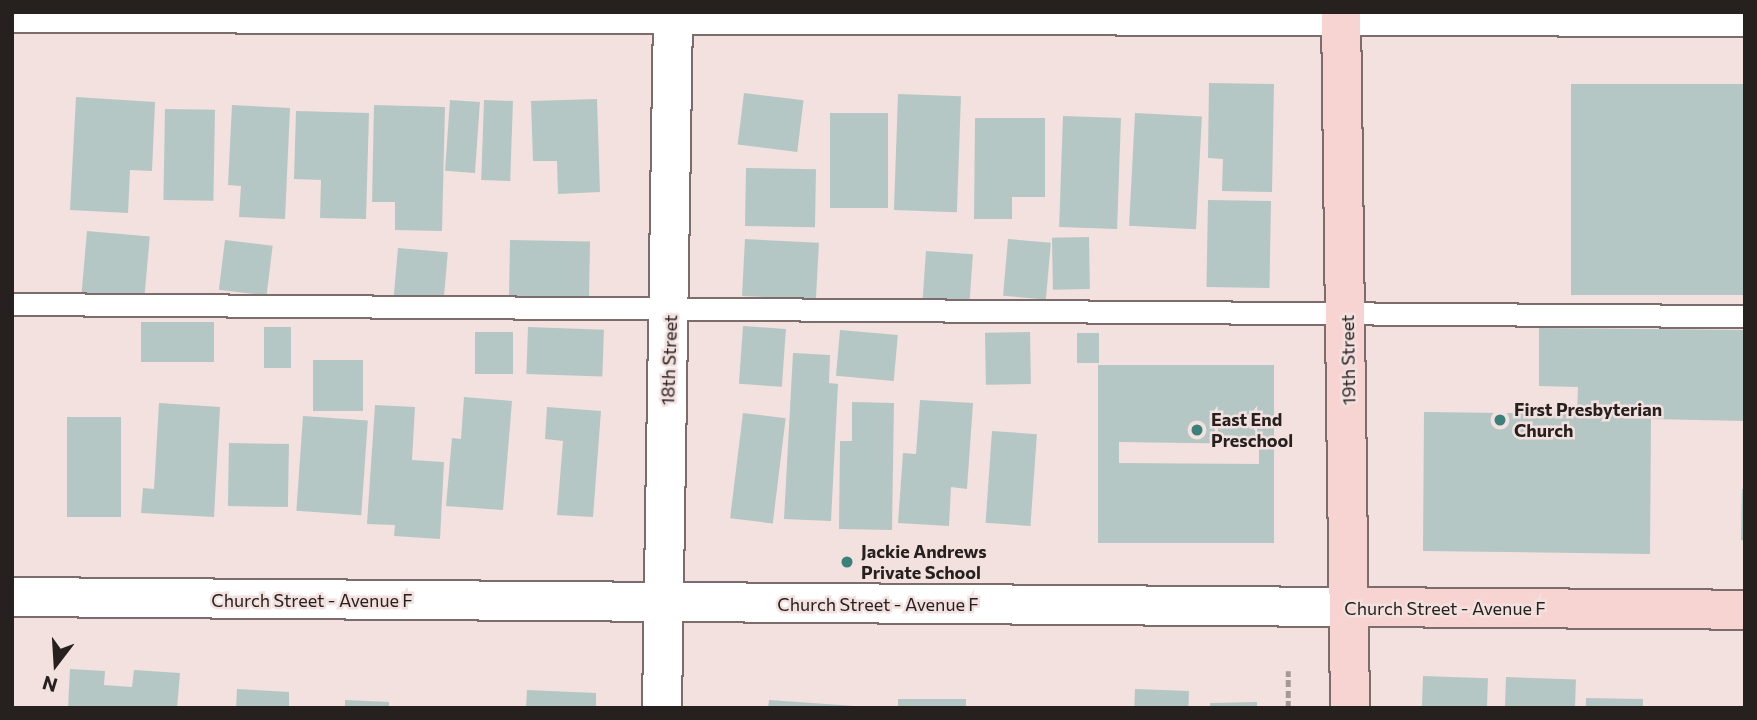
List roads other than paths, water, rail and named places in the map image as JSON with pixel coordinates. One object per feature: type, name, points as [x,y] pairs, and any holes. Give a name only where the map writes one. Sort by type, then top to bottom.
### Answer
[{"type":"street","points":[[12,13],[1745,17]]},
{"type":"street","name":"18th Street","points":[[662,708],[662,602],[671,309],[673,13]]},
{"type":"street","name":"19th Street","points":[[1341,14],[1352,607],[1350,708]]},
{"type":"street","name":"Church Street - Avenue F","points":[[12,597],[1745,610]]},
{"type":"lane","points":[[12,304],[1745,316]]},
{"type":"place","name":"First Presbyterian Church","points":[[1500,420]]},
{"type":"place","name":"East End Preschool","points":[[1197,430]]},
{"type":"place","name":"Jackie Andrews Private School","points":[[847,562]]}]
